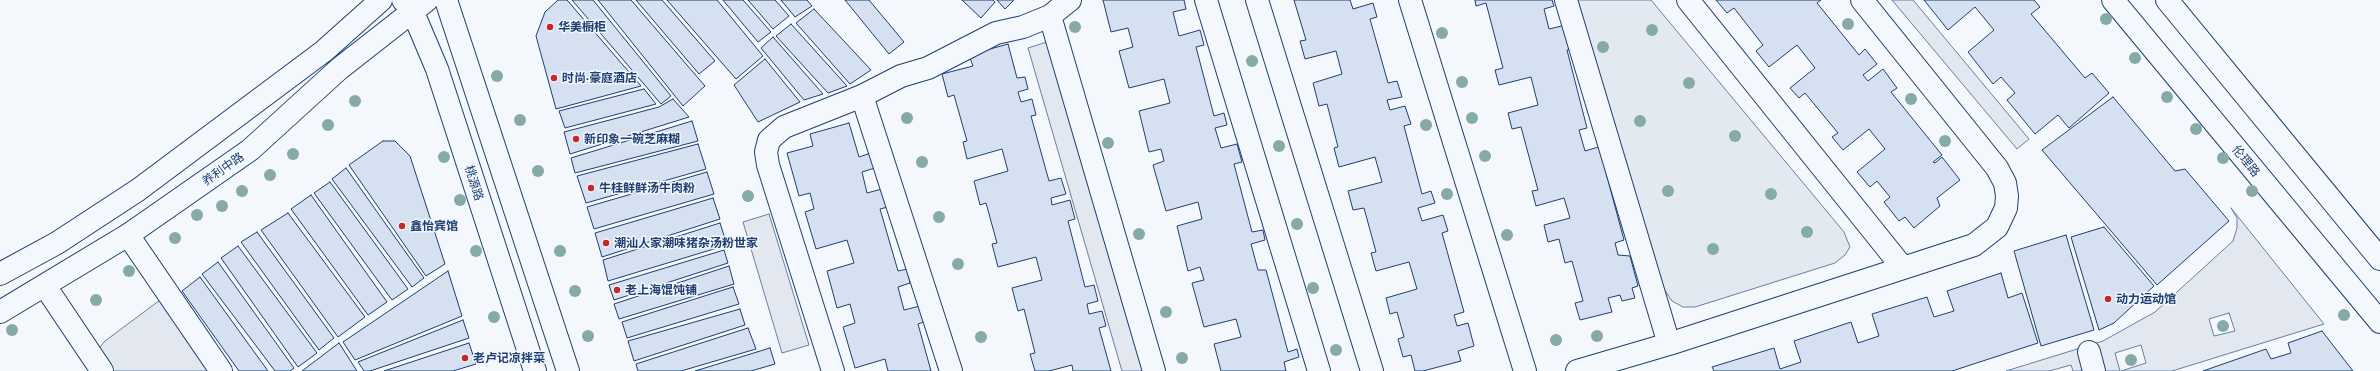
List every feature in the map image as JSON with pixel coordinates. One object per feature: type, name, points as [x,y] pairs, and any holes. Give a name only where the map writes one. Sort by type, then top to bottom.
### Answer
[{"type":"main road","points":[[0,274],[57,243],[138,190],[324,51],[381,0]]},
{"type":"main road","points":[[446,0],[568,371]]},
{"type":"main road","points":[[833,371],[766,152],[769,140],[784,127],[862,96],[901,76],[928,68],[996,33],[1023,27],[1050,16],[1070,0]]},
{"type":"main road","points":[[1206,0],[1319,371]]},
{"type":"main road","points":[[1257,0],[1372,371]]},
{"type":"main road","points":[[1410,0],[1525,371]]},
{"type":"main road","points":[[1566,0],[1669,344]]},
{"type":"main road","points":[[1688,0],[1903,268]]},
{"type":"main road","points":[[1577,371],[1669,344],[1974,245],[1997,227],[2006,208],[2007,196],[2005,182],[1998,168],[1862,0]]},
{"type":"main road","name":"伦理路","points":[[2113,0],[2380,322]]},
{"type":"main road","points":[[2167,0],[2380,259]]},
{"type":"main road","name":"养利中路","points":[[0,312],[128,235],[250,150],[414,3]]},
{"type":"main road","name":"桃源路","points":[[414,3],[437,69],[535,371]]},
{"type":"main road","points":[[1050,16],[1154,371]]},
{"type":"main road","points":[[862,96],[951,371]]},
{"type":"main road","points":[[128,235],[221,371]]},
{"type":"main road","points":[[41,288],[89,371]]},
{"type":"main road","points":[[41,288],[102,371]]},
{"type":"shaded area","points":[[1572,0],[1651,0],[1844,232],[1850,247],[1845,255],[1835,263],[1695,307],[1683,307],[1672,301],[1664,289]]},
{"type":"shaded area","points":[[1892,0],[1913,0],[2029,139],[2017,149]]},
{"type":"shaded area","points":[[1050,41],[1145,371],[1122,371],[1028,48]]},
{"type":"shaded area","points":[[2231,208],[2324,324],[2172,371],[2121,371],[2146,363],[2141,345],[2115,353],[2120,371],[2073,371],[2071,365],[2049,371],[2006,371],[2103,341],[2155,312],[2233,241],[2237,228],[2237,218]],"holes":[[[2229,313],[2235,331],[2214,336],[2209,319]]]},
{"type":"shaded area","points":[[769,214],[809,345],[782,353],[743,222]]},
{"type":"shaded area","points":[[160,300],[212,371],[109,371],[99,355],[100,347],[105,341]]},
{"type":"building","points":[[558,0],[567,0],[641,86],[556,109],[536,36],[545,12]]},
{"type":"building","points":[[572,0],[593,0],[671,96],[661,104]]},
{"type":"building","points":[[598,0],[631,0],[705,86],[683,106]]},
{"type":"building","points":[[636,0],[662,0],[715,61],[699,74]]},
{"type":"building","points":[[667,0],[717,0],[763,56],[736,79]]},
{"type":"building","points":[[723,0],[743,0],[771,32],[758,42]]},
{"type":"building","points":[[748,0],[775,0],[789,16],[773,29]]},
{"type":"building","points":[[781,0],[807,0],[812,6],[795,17]]},
{"type":"building","points":[[845,0],[869,0],[904,42],[889,54]]},
{"type":"building","points":[[962,0],[993,0],[995,2],[981,18]]},
{"type":"building","points":[[997,0],[1014,0],[1005,9]]},
{"type":"building","points":[[1103,0],[1184,0],[1186,9],[1173,12],[1179,36],[1200,30],[1204,45],[1196,47],[1214,116],[1224,113],[1227,125],[1215,128],[1221,148],[1237,144],[1242,162],[1234,164],[1252,232],[1263,230],[1265,240],[1251,244],[1258,270],[1266,270],[1288,352],[1297,349],[1299,357],[1284,362],[1286,371],[1221,371],[1214,344],[1241,337],[1236,319],[1204,327],[1192,283],[1204,280],[1200,267],[1188,271],[1177,226],[1202,219],[1198,202],[1166,211],[1153,165],[1164,161],[1161,149],[1149,152],[1139,111],[1170,103],[1164,79],[1129,88],[1119,51],[1133,47],[1128,28],[1111,32]]},
{"type":"building","points":[[1294,0],[1350,0],[1353,9],[1373,3],[1377,17],[1370,19],[1388,83],[1397,81],[1402,97],[1387,100],[1390,110],[1405,106],[1411,124],[1404,126],[1422,194],[1431,191],[1435,203],[1418,208],[1422,221],[1443,215],[1448,231],[1442,233],[1464,312],[1454,315],[1457,326],[1468,323],[1474,346],[1458,351],[1461,361],[1423,371],[1415,371],[1411,355],[1403,357],[1398,339],[1404,337],[1397,312],[1390,314],[1386,298],[1417,289],[1409,262],[1376,271],[1371,253],[1376,252],[1364,208],[1353,210],[1348,191],[1382,182],[1375,157],[1339,167],[1334,148],[1338,147],[1327,104],[1319,106],[1313,83],[1342,74],[1336,51],[1305,59],[1300,41],[1306,40]]},
{"type":"building","points":[[1475,0],[1552,0],[1554,6],[1544,9],[1549,29],[1566,25],[1573,49],[1567,50],[1587,128],[1579,130],[1585,151],[1605,145],[1611,167],[1605,169],[1624,240],[1615,243],[1618,255],[1630,256],[1638,286],[1632,288],[1635,298],[1622,301],[1620,295],[1608,298],[1612,312],[1580,320],[1575,303],[1583,301],[1572,261],[1565,263],[1559,239],[1548,242],[1544,225],[1570,218],[1564,198],[1536,206],[1532,191],[1538,190],[1521,127],[1512,129],[1508,113],[1538,105],[1531,77],[1499,85],[1495,70],[1503,68],[1486,3],[1476,6]]},
{"type":"building","points":[[1716,0],[1821,0],[1817,3],[1859,55],[1865,49],[1877,64],[1863,75],[1868,81],[1883,69],[1897,88],[1891,92],[1942,155],[1933,162],[1935,163],[1942,157],[1960,180],[1937,198],[1940,206],[1914,228],[1905,217],[1899,221],[1884,202],[1890,197],[1877,181],[1870,187],[1857,172],[1885,149],[1869,129],[1843,150],[1832,137],[1838,133],[1805,93],[1799,98],[1790,88],[1815,68],[1797,45],[1769,67],[1756,51],[1763,45],[1734,8],[1727,13]]},
{"type":"building","points":[[1924,0],[2034,0],[2040,7],[2031,14],[2085,78],[2092,73],[2109,93],[2069,128],[2058,115],[2035,134],[2007,100],[2015,93],[2001,77],[1993,84],[1968,52],[1994,30],[1975,7],[1948,30]]},
{"type":"building","points":[[814,9],[871,70],[850,84],[796,23]]},
{"type":"building","points":[[791,24],[847,86],[828,93],[776,36]]},
{"type":"building","points":[[773,37],[823,94],[804,100],[761,48]]},
{"type":"building","points":[[1008,44],[1017,78],[1025,77],[1028,89],[1018,92],[1021,102],[1032,99],[1036,115],[1031,116],[1049,181],[1061,178],[1066,194],[1051,198],[1052,205],[1070,200],[1075,219],[1068,221],[1085,287],[1094,285],[1098,301],[1087,304],[1089,314],[1102,311],[1106,326],[1099,328],[1111,371],[1073,371],[1072,365],[1049,371],[1035,371],[1030,354],[1035,353],[1024,309],[1018,311],[1012,288],[1042,280],[1036,257],[998,267],[992,244],[997,243],[986,203],[980,205],[974,181],[1008,171],[1002,149],[967,159],[963,142],[967,141],[954,95],[948,97],[942,74],[973,66],[969,55]]},
{"type":"building","points":[[765,59],[800,102],[758,122],[734,85]]},
{"type":"building","points":[[644,89],[656,104],[565,128],[559,111]]},
{"type":"building","points":[[2113,97],[2175,171],[2185,169],[2229,221],[2157,285],[2042,150]]},
{"type":"building","points":[[673,99],[689,117],[570,154],[564,132],[659,107]]},
{"type":"building","points":[[692,121],[698,141],[575,173],[571,158]]},
{"type":"building","points":[[849,123],[859,157],[871,153],[875,168],[862,172],[867,193],[882,189],[888,207],[880,209],[898,271],[907,269],[910,283],[898,287],[904,310],[920,306],[924,322],[918,324],[931,371],[888,371],[885,359],[855,368],[843,327],[855,323],[850,304],[837,308],[827,271],[854,263],[847,240],[816,249],[805,212],[814,209],[810,193],[799,196],[787,153],[813,146],[810,134]]},
{"type":"building","points":[[383,141],[395,141],[410,156],[445,264],[426,276],[349,165]]},
{"type":"building","points":[[698,144],[706,169],[586,203],[577,176]]},
{"type":"building","points":[[346,168],[424,278],[412,287],[332,179]]},
{"type":"building","points":[[707,172],[714,194],[594,229],[587,207]]},
{"type":"building","points":[[330,182],[408,289],[392,300],[314,193]]},
{"type":"building","points":[[311,195],[387,302],[368,315],[291,209]]},
{"type":"building","points":[[713,198],[720,219],[602,257],[595,233]]},
{"type":"building","points":[[288,213],[365,317],[338,337],[261,230]]},
{"type":"building","points":[[720,223],[727,245],[608,281],[603,260]]},
{"type":"building","points":[[2104,227],[2154,286],[2114,323],[2099,330],[2071,237]]},
{"type":"building","points":[[257,232],[334,338],[319,350],[241,242]]},
{"type":"building","points":[[2066,235],[2094,330],[2041,346],[2014,251]]},
{"type":"building","points":[[238,246],[317,353],[298,367],[221,258]]},
{"type":"building","points":[[724,250],[728,263],[614,300],[609,285]]},
{"type":"building","points":[[218,262],[294,368],[290,371],[275,371],[202,274]]},
{"type":"building","points":[[729,266],[734,284],[619,319],[614,304]]},
{"type":"building","points":[[448,271],[462,316],[355,360],[343,342]]},
{"type":"building","points":[[2001,273],[2008,298],[2022,293],[2038,343],[1952,371],[1714,371],[1712,367],[1774,348],[1780,369],[1801,362],[1794,341],[1851,322],[1858,343],[1879,336],[1872,314],[1927,297],[1934,317],[1954,311],[1947,291]]},
{"type":"building","points":[[200,277],[268,371],[239,371],[182,291]]},
{"type":"building","points":[[733,287],[739,304],[627,338],[622,322]]},
{"type":"building","points":[[740,309],[745,325],[634,361],[628,341]]},
{"type":"building","points":[[463,320],[469,338],[370,371],[364,371],[358,362]]},
{"type":"building","points":[[748,328],[756,349],[681,371],[638,371],[636,364]]},
{"type":"building","points":[[2322,331],[2353,371],[2203,371],[2266,349],[2271,359],[2291,353],[2288,343]]},
{"type":"building","points":[[339,343],[357,371],[302,371]]},
{"type":"building","points":[[469,343],[476,364],[453,371],[384,371]]},
{"type":"building","points":[[770,348],[775,364],[751,371],[695,371]]},
{"type":"place","name":"华美橱柜","points":[[550,27]]},
{"type":"place","name":"时尚·豪庭酒店","points":[[554,78]]},
{"type":"place","name":"新印象一碗芝麻糊","points":[[576,139]]},
{"type":"place","name":"牛桂鲜鲜汤牛肉粉","points":[[591,188]]},
{"type":"place","name":"鑫怡宾馆","points":[[402,226]]},
{"type":"place","name":"潮汕人家潮味猪杂汤粉世家","points":[[606,243]]},
{"type":"place","name":"老上海馄饨铺","points":[[617,290]]},
{"type":"place","name":"动力运动馆","points":[[2108,299]]},
{"type":"place","name":"老卢记凉拌菜","points":[[465,358]]}]
